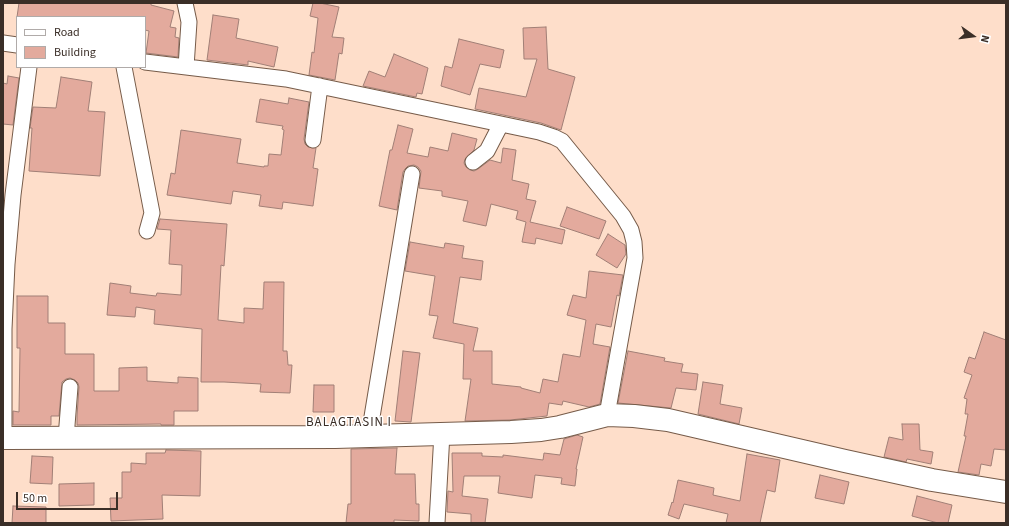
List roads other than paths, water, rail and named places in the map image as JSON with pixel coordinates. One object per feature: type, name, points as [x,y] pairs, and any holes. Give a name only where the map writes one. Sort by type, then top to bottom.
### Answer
[{"type":"street","points":[[185,3],[189,22],[186,67]]},
{"type":"street","points":[[3,43],[16,45]]},
{"type":"street","points":[[146,62],[286,79],[539,132],[562,141],[623,216],[631,230],[634,242],[635,258],[607,415]]},
{"type":"street","points":[[29,68],[13,195],[7,264],[4,329],[3,438],[329,437],[542,430],[607,415],[634,416],[668,420],[932,480],[1006,492]]},
{"type":"street","points":[[124,68],[152,213],[147,231]]},
{"type":"street","points":[[313,140],[320,86]]},
{"type":"street","points":[[473,162],[487,151],[501,124]]},
{"type":"street","points":[[369,435],[412,174]]},
{"type":"street","points":[[66,438],[70,388]]},
{"type":"street","points":[[437,523],[442,433]]},
{"type":"district","name":"BALAGTASIN I","points":[[349,423]]}]
